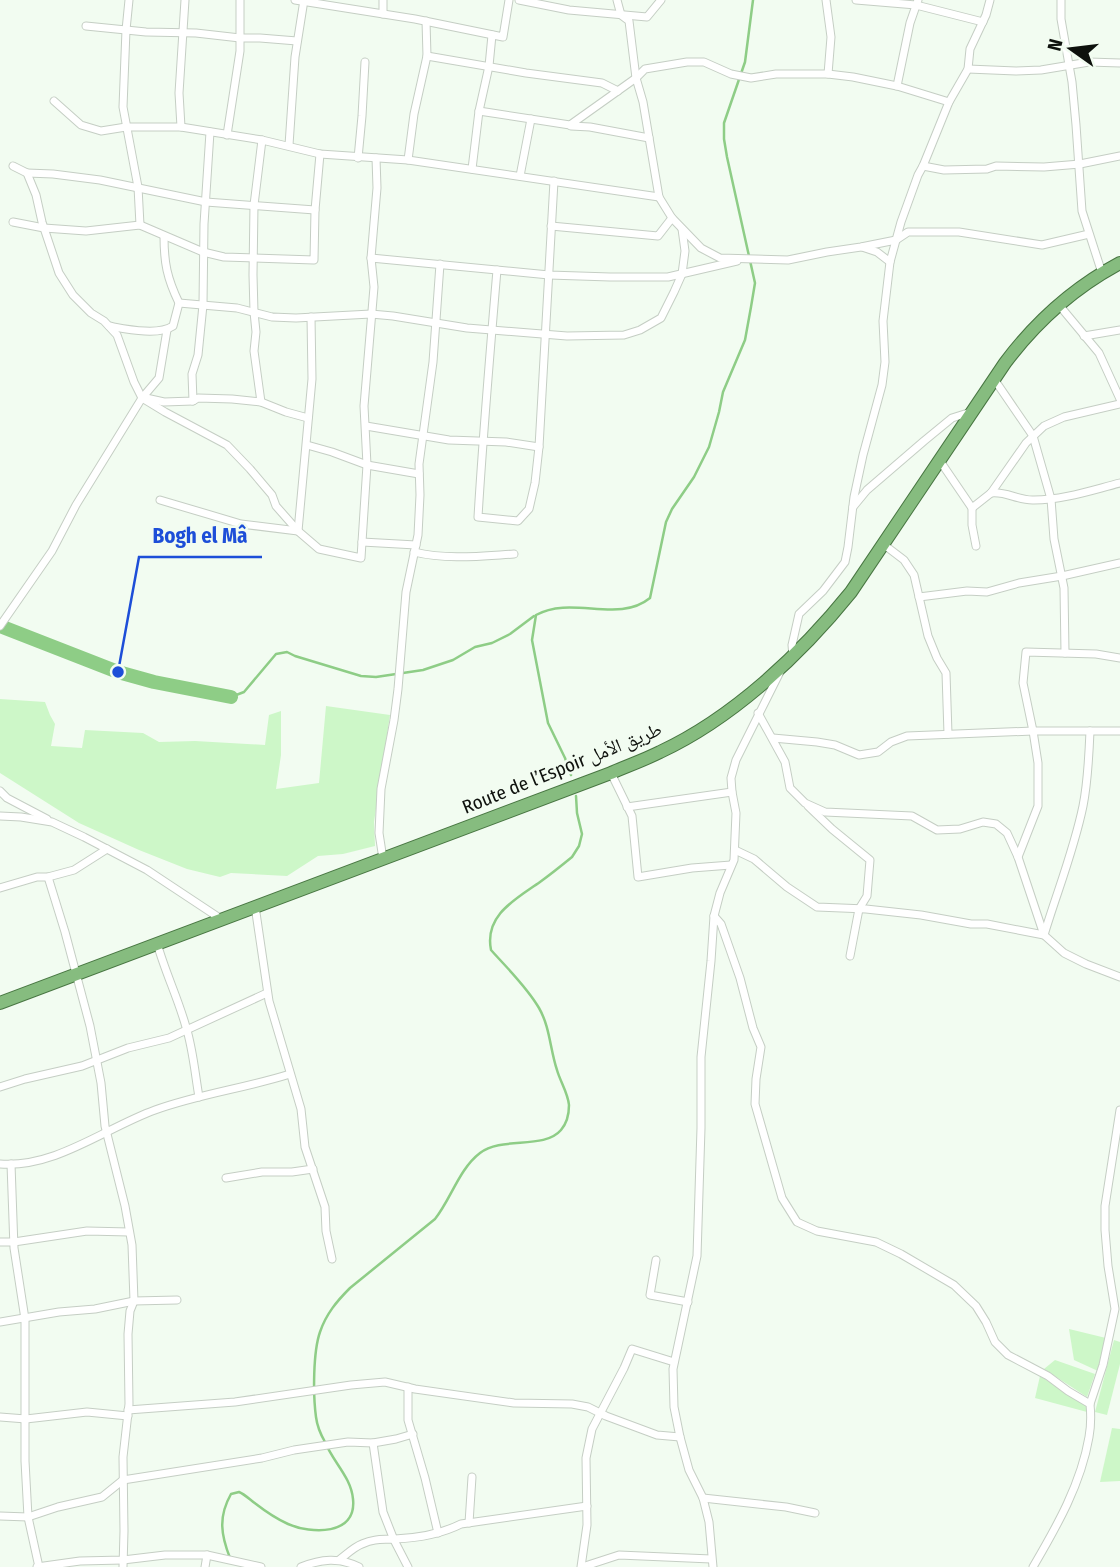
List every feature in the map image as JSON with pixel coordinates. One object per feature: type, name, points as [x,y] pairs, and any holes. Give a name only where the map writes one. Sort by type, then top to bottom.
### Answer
[{"type":"highway","name":"Route de l’Espoir طريق الأمل","points":[[0,1003],[611,773],[661,752],[720,716],[788,661],[851,592],[1020,343],[1059,305],[1120,263]]},
{"type":"street","points":[[129,0],[125,30],[123,107],[138,187],[140,225]]},
{"type":"street","points":[[181,127],[178,93],[185,0]]},
{"type":"street","points":[[227,135],[240,51],[240,0]]},
{"type":"street","points":[[289,145],[301,0],[503,37],[509,0]]},
{"type":"street","points":[[383,0],[383,14]]},
{"type":"street","points":[[519,0],[569,10],[647,17],[661,0]]},
{"type":"street","points":[[617,0],[621,15],[629,21],[636,78],[643,102],[659,197],[682,229],[701,248],[720,258],[788,260],[896,240],[908,232],[932,230],[1042,245],[1089,234]]},
{"type":"street","points":[[826,0],[831,37],[828,74]]},
{"type":"street","points":[[856,0],[917,3],[983,22]]},
{"type":"street","points":[[674,1362],[632,1349],[592,1429],[586,1458],[587,1525],[582,1567],[619,1555],[712,1563],[709,1522],[703,1498],[689,1470],[680,1437],[674,1407],[673,1369],[697,1256],[701,1057],[714,916],[734,860],[736,813],[731,778],[736,760],[758,713],[788,661],[799,614],[823,591],[845,562],[863,454],[886,362],[883,321],[890,262],[918,175],[949,102],[968,69],[970,49],[990,0]]},
{"type":"street","points":[[1061,0],[1061,19],[1080,164],[1082,211],[1102,273]]},
{"type":"street","points":[[897,86],[910,23],[917,3]]},
{"type":"street","points":[[408,160],[414,114],[427,56],[426,21]]},
{"type":"street","points":[[86,26],[297,41]]},
{"type":"street","points":[[472,169],[492,35]]},
{"type":"street","points":[[427,56],[601,83],[618,91]]},
{"type":"street","points":[[358,158],[365,62]]},
{"type":"street","points":[[570,125],[645,69],[687,62],[704,62],[731,74],[751,78],[776,74],[828,74],[897,86],[949,102]]},
{"type":"street","points":[[968,69],[1016,71],[1089,62],[1120,63]]},
{"type":"street","points":[[54,101],[81,125],[101,131],[126,127],[181,127],[289,145],[320,154],[408,160],[659,197]]},
{"type":"street","points":[[480,111],[649,138]]},
{"type":"street","points":[[520,176],[531,119]]},
{"type":"street","points":[[193,401],[192,374],[199,345],[203,305],[203,253],[210,132]]},
{"type":"street","points":[[261,402],[255,361],[254,205],[262,140]]},
{"type":"street","points":[[13,222],[44,228],[86,231],[140,225],[203,253],[224,257],[314,260],[320,154]]},
{"type":"street","points":[[923,166],[944,170],[987,169],[996,166],[1044,167],[1080,164],[1120,156]]},
{"type":"street","points":[[27,173],[59,274],[73,295],[117,335],[142,398],[227,445],[272,495],[276,506],[298,531],[319,549],[361,558],[367,465],[364,406],[374,287],[371,258],[377,188],[376,158]]},
{"type":"street","points":[[13,166],[27,173],[88,178],[206,202],[315,210]]},
{"type":"street","points":[[497,270],[478,517],[518,522],[529,509],[539,447],[554,181]]},
{"type":"street","points":[[551,226],[657,236],[672,218]]},
{"type":"street","points":[[179,303],[237,308],[272,317],[371,314],[435,324],[546,335],[624,335],[640,330],[661,318],[682,274],[685,251],[682,229]]},
{"type":"street","points":[[109,326],[134,330],[167,330],[173,326],[179,303],[169,284],[164,258],[164,236]]},
{"type":"street","points":[[862,247],[877,252],[890,262]]},
{"type":"street","points":[[371,258],[549,275],[668,277],[748,259]]},
{"type":"street","points":[[383,859],[379,833],[381,789],[398,689],[406,592],[418,535],[419,464],[433,362],[440,264]]},
{"type":"street","points":[[972,508],[991,493],[1026,443],[1044,426],[1064,417],[1120,402],[1099,353],[1059,305]]},
{"type":"street","points":[[298,531],[312,379],[311,317]]},
{"type":"street","points":[[0,626],[52,551],[76,505],[142,398],[159,378],[167,330]]},
{"type":"street","points":[[1084,335],[1120,330]]},
{"type":"street","points":[[994,379],[1033,436],[1051,499],[1054,539],[1062,576],[1065,653]]},
{"type":"street","points":[[142,398],[164,402],[193,401],[198,398],[261,402],[308,418]]},
{"type":"street","points":[[853,507],[867,491],[952,418],[971,412]]},
{"type":"street","points":[[366,426],[449,440],[506,442],[539,447]]},
{"type":"street","points":[[307,445],[367,465],[419,474]]},
{"type":"street","points":[[939,460],[972,508],[976,546]]},
{"type":"street","points":[[991,493],[998,492],[1021,499],[1051,499],[1120,483]]},
{"type":"street","points":[[160,500],[240,524],[298,531]]},
{"type":"street","points":[[362,542],[415,548],[431,556],[514,554]]},
{"type":"street","points":[[883,544],[904,560],[914,575],[928,636],[946,673],[948,734]]},
{"type":"street","points":[[919,597],[967,591],[987,592],[1018,583],[1120,563]]},
{"type":"street","points":[[1018,857],[1038,806],[1038,762],[1023,683],[1026,652],[1096,654],[1120,658]]},
{"type":"street","points":[[758,713],[785,762],[790,788],[832,829],[870,860],[867,895],[859,909],[850,956]]},
{"type":"street","points":[[1044,935],[1070,856],[1083,805],[1090,731]]},
{"type":"street","points":[[773,738],[817,742],[859,755],[878,752],[891,742],[907,736],[1120,731]]},
{"type":"street","points":[[611,773],[632,816],[638,877],[732,865]]},
{"type":"street","points":[[0,791],[52,822],[147,870],[222,919]]},
{"type":"street","points":[[627,807],[732,792]]},
{"type":"street","points":[[805,803],[825,812],[912,816],[937,830],[960,829],[983,822],[996,824],[1007,833],[1018,857],[1044,935],[1064,954],[1120,977]]},
{"type":"street","points":[[0,816],[52,822]]},
{"type":"street","points":[[0,888],[74,870],[107,849]]},
{"type":"street","points":[[735,850],[754,859],[787,887],[817,907],[921,915],[1044,935]]},
{"type":"street","points":[[48,877],[90,1026],[107,1132],[132,1245],[134,1301],[130,1311],[128,1334],[128,1413],[123,1457],[123,1563]]},
{"type":"street","points":[[256,906],[267,993],[301,1109],[305,1147],[325,1207],[326,1231],[332,1259]]},
{"type":"street","points":[[714,916],[722,924],[761,1047],[755,1104],[782,1198],[797,1222],[817,1231],[876,1242],[954,1285],[976,1306],[995,1342],[1008,1355],[1048,1376],[1090,1404]]},
{"type":"street","points":[[157,943],[187,1029],[199,1097]]},
{"type":"street","points":[[0,1087],[82,1066],[128,1048],[169,1038],[267,993]]},
{"type":"street","points":[[0,1164],[25,1164],[51,1157],[155,1110],[290,1074]]},
{"type":"street","points":[[1033,1567],[1065,1508],[1079,1474],[1090,1435],[1090,1404],[1103,1364],[1115,1309],[1108,1266],[1105,1206],[1120,1111]]},
{"type":"street","points":[[11,1164],[14,1242],[24,1319],[27,1517],[38,1566],[80,1562],[123,1563],[165,1555],[207,1555],[261,1567]]},
{"type":"street","points":[[226,1178],[262,1172],[313,1169]]},
{"type":"street","points":[[0,1242],[87,1231],[130,1232]]},
{"type":"street","points":[[656,1260],[650,1295],[688,1302]]},
{"type":"street","points":[[0,1322],[134,1301],[177,1300]]},
{"type":"street","points":[[0,1417],[26,1419],[86,1412],[128,1413],[385,1382],[408,1388],[514,1403],[588,1406],[657,1435],[680,1437]]},
{"type":"street","points":[[408,1388],[408,1420],[438,1533]]},
{"type":"street","points":[[0,1516],[27,1517],[102,1497],[123,1480],[262,1458],[294,1450],[348,1442],[373,1443],[413,1434]]},
{"type":"street","points":[[373,1443],[383,1512],[408,1567]]},
{"type":"street","points":[[469,1523],[472,1476]]},
{"type":"street","points":[[703,1498],[815,1513]]},
{"type":"street","points":[[339,1560],[359,1545],[378,1539],[446,1532],[461,1524],[587,1506]]},
{"type":"street","points":[[205,1567],[207,1555]]},
{"type":"street","points":[[301,1567],[320,1560],[339,1560],[359,1567]]},
{"type":"green space","points":[[0,699],[45,702],[55,724],[51,746],[82,748],[85,730],[143,733],[159,742],[265,745],[269,715],[281,711],[281,755],[276,789],[319,783],[326,706],[390,715],[374,822],[375,846],[343,854],[318,856],[287,876],[231,873],[220,877],[187,869],[79,823],[0,773]]},
{"type":"green space","points":[[1069,1329],[1106,1338],[1098,1371],[1074,1360]]},
{"type":"green space","points":[[1114,1340],[1120,1342],[1120,1364],[1107,1415],[1095,1412]]},
{"type":"green space","points":[[1055,1360],[1095,1374],[1087,1397],[1044,1369]]},
{"type":"green space","points":[[1040,1376],[1087,1406],[1087,1412],[1035,1398]]},
{"type":"green space","points":[[1112,1428],[1120,1429],[1120,1481],[1100,1482]]},
{"type":"waterway","points":[[571,775],[548,723],[532,640],[536,615],[565,608],[624,609],[650,598],[666,522],[709,447],[723,392],[745,340],[755,283],[724,139],[724,123],[745,62],[753,0]]},
{"type":"waterway","points":[[231,697],[244,692],[276,654],[287,652],[361,676],[376,677],[423,670],[453,660],[475,647],[492,643],[510,634],[534,616]]},
{"type":"waterway","points":[[0,626],[118,672],[231,697]]},
{"type":"waterway","points":[[230,1558],[222,1526],[224,1510],[231,1494],[239,1492],[280,1520],[308,1530],[340,1526],[348,1520],[352,1511],[352,1491],[322,1436],[315,1408],[314,1374],[318,1340],[325,1319],[336,1303],[350,1288],[435,1219],[466,1167],[480,1153],[500,1145],[544,1140],[561,1130],[566,1121],[569,1105],[543,1015],[529,993],[491,950],[490,938],[492,927],[504,909],[572,857],[579,846],[582,834],[576,796]]},
{"type":"place","name":"Bogh el Mâ","points":[[118,672]]}]
